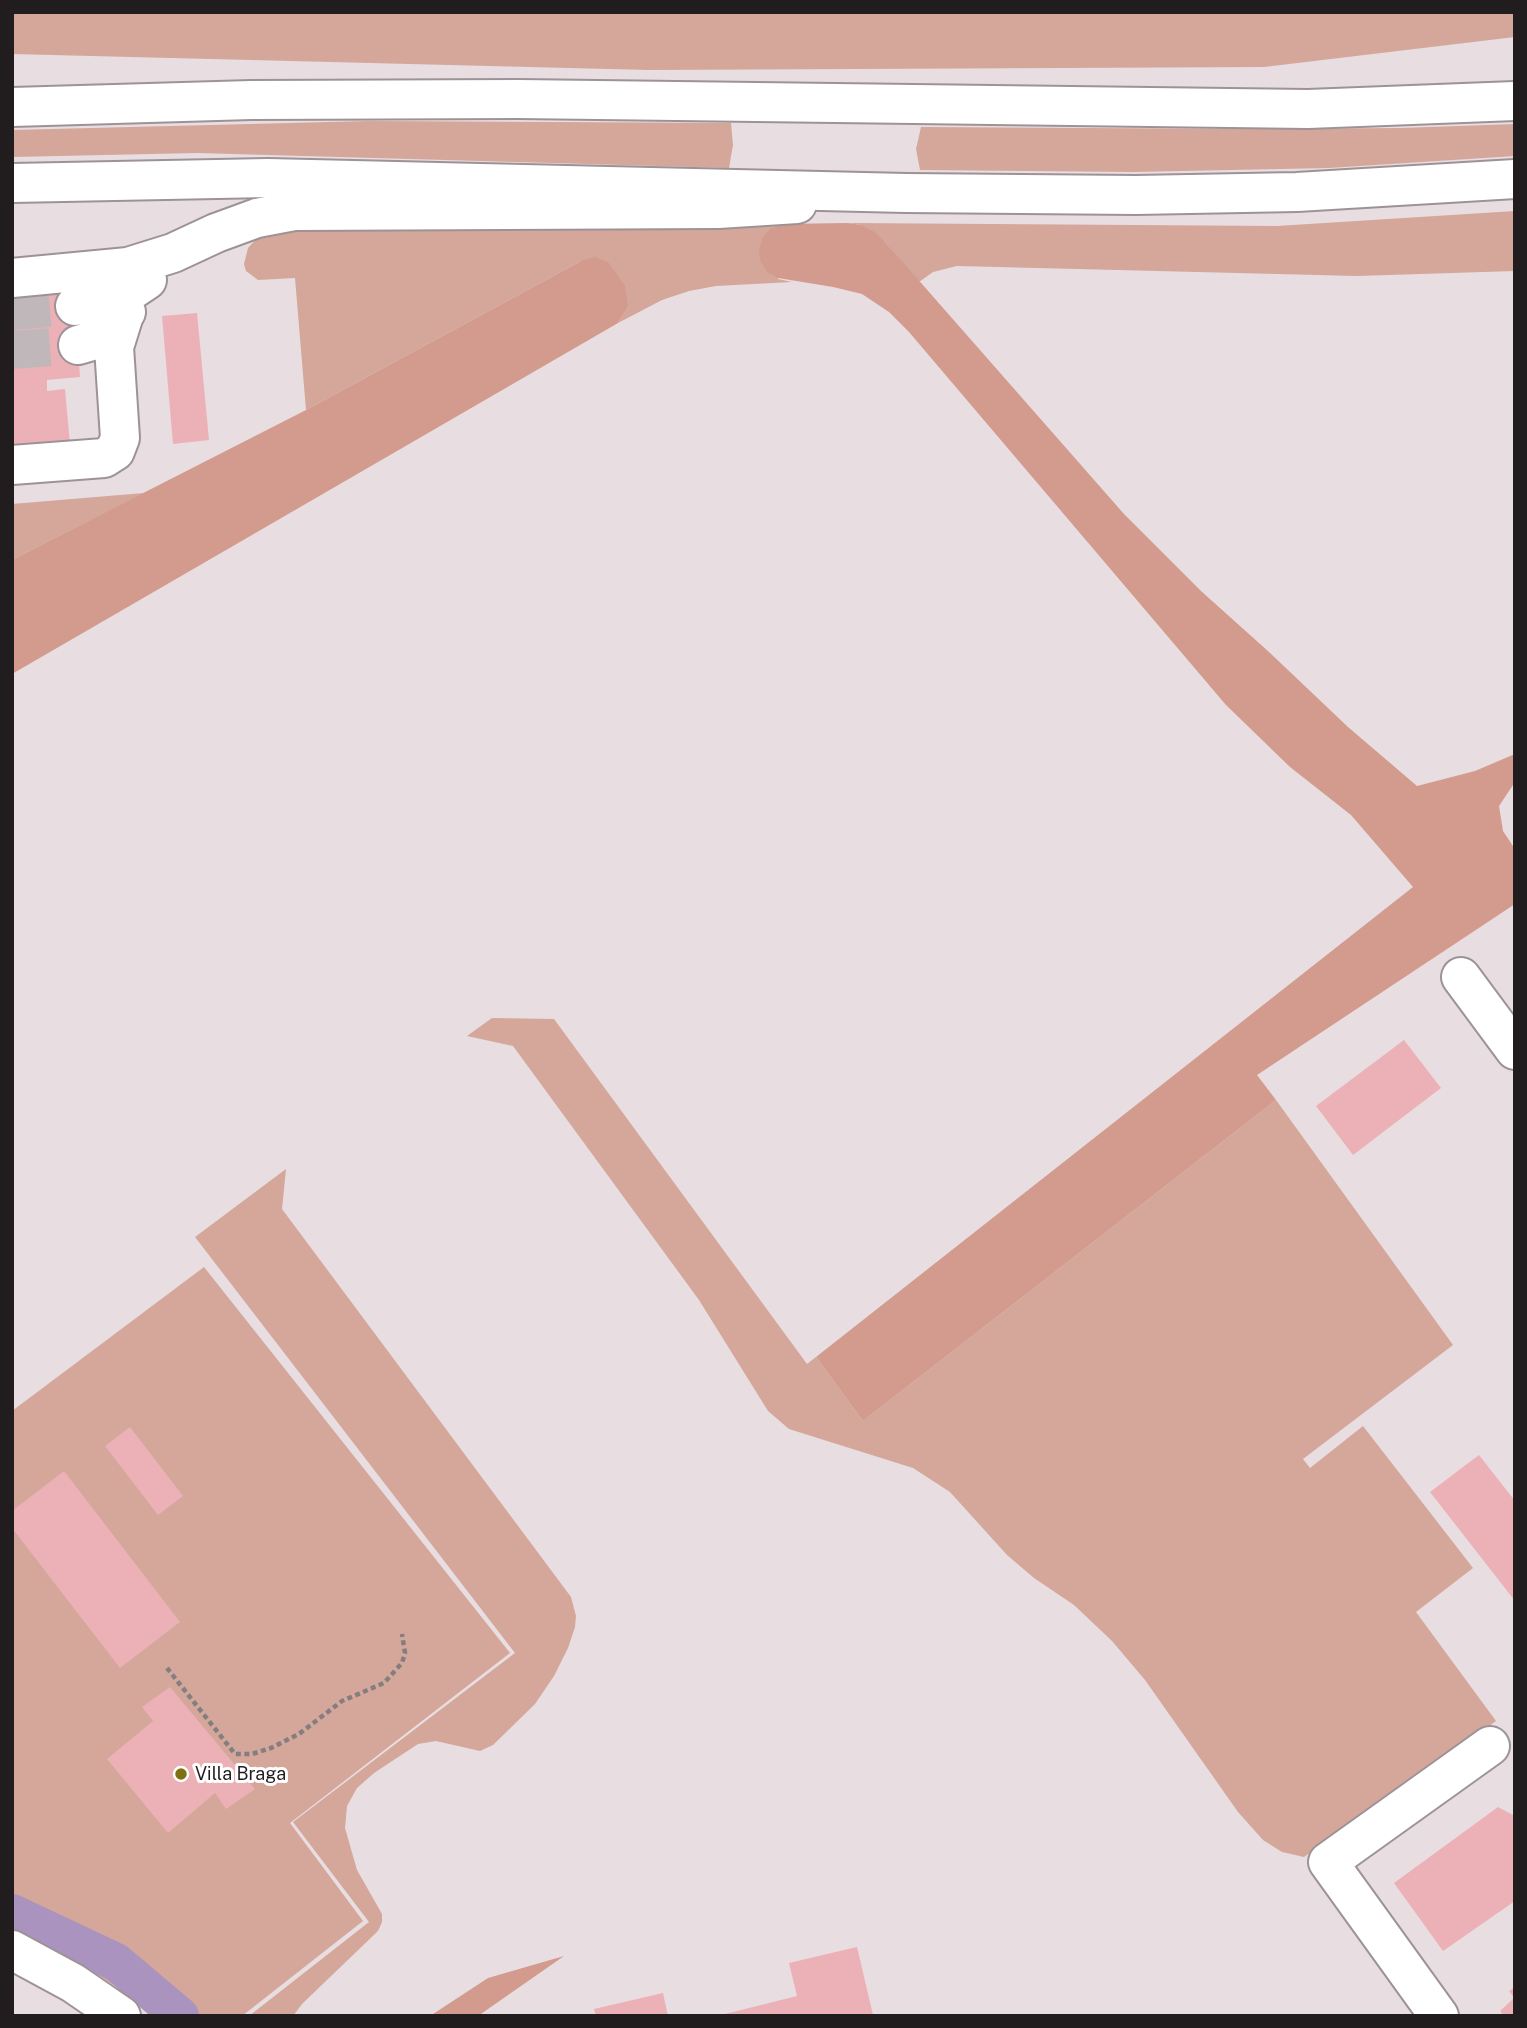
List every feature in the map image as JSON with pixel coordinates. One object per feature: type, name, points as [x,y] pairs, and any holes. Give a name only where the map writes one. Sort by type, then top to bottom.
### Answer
[{"type":"main road","points":[[1381,107],[1515,83]]},
{"type":"main road","points":[[12,107],[251,100],[519,99],[1181,109],[1381,107],[1515,102]]},
{"type":"main road","points":[[12,183],[268,178],[925,193],[1216,194],[1515,179]]},
{"type":"main road","points":[[12,278],[128,267],[173,253],[257,218],[313,209],[728,209],[774,207],[866,194],[925,193]]},
{"type":"main road","points":[[75,306],[120,298],[147,281],[177,254],[197,242]]},
{"type":"main road","points":[[78,345],[103,338],[112,332],[147,281]]},
{"type":"main road","points":[[12,465],[104,458],[115,451],[120,438],[114,347],[123,318]]},
{"type":"main road","points":[[1461,977],[1515,1050]]},
{"type":"main road","points":[[1439,2016],[1328,1862],[1490,1746]]},
{"type":"main road","points":[[12,1950],[73,1983],[121,2016]]},
{"type":"path","points":[[167,1668],[235,1754],[252,1754],[299,1734],[341,1702],[384,1683],[402,1663],[405,1653],[402,1634]]},
{"type":"shaded area","points":[[12,12],[1515,12],[1515,37],[1264,67],[649,70],[12,54]]},
{"type":"shaded area","points":[[369,121],[731,123],[733,145],[729,168],[197,153],[12,157],[12,130]]},
{"type":"shaded area","points":[[1515,124],[1515,156],[1329,168],[1133,172],[920,170],[916,149],[921,127],[1253,129]]},
{"type":"shaded area","points":[[1515,211],[1515,271],[1357,276],[957,266],[933,272],[919,282],[886,243],[861,225],[848,223],[1277,226]]},
{"type":"shaded area","points":[[315,221],[783,224],[771,228],[778,279],[792,282],[716,286],[689,291],[662,300],[618,323],[628,307],[581,261],[306,410],[295,278],[258,280],[246,271],[244,264],[248,248],[259,236]]},
{"type":"shaded area","points":[[783,224],[861,225],[875,232],[886,243],[1124,514],[1201,591],[1348,727],[1417,786],[1475,771],[1515,754],[1515,782],[1499,806],[1503,831],[1515,849],[1515,904],[1257,1075],[1276,1100],[863,1421],[816,1357],[1413,887],[1351,815],[1290,767],[1226,705],[909,332],[889,312],[862,294],[778,278],[767,272],[760,260],[759,249],[763,237],[771,228]]},
{"type":"shaded area","points":[[595,257],[608,262],[625,286],[628,307],[618,323],[12,674],[12,560],[306,410],[581,261]]},
{"type":"shaded area","points":[[144,493],[12,560],[12,504]]},
{"type":"shaded area","points":[[492,1018],[554,1019],[807,1364],[816,1357],[863,1421],[1276,1100],[1453,1345],[1303,1459],[1310,1468],[1363,1426],[1473,1568],[1416,1612],[1496,1721],[1304,1857],[1282,1852],[1263,1840],[1238,1812],[1145,1680],[1112,1641],[1074,1605],[1034,1578],[1007,1555],[950,1492],[913,1468],[789,1429],[768,1411],[699,1300],[513,1046],[467,1036]]},
{"type":"shaded area","points":[[286,1169],[282,1209],[571,1597],[576,1616],[568,1648],[554,1676],[535,1704],[493,1745],[480,1751],[436,1741],[418,1744],[374,1773],[357,1788],[347,1806],[345,1828],[357,1870],[382,1914],[378,1931],[302,2004],[293,2016],[249,2016],[369,1922],[293,1822],[515,1653],[195,1237]]},
{"type":"shaded area","points":[[204,1267],[510,1653],[290,1823],[363,1921],[242,2016],[154,2016],[129,1995],[87,1968],[12,1927],[12,1411]]},
{"type":"shaded area","points":[[564,1956],[478,2016],[430,2016],[488,1978]]},
{"type":"building","points":[[74,279],[80,377],[47,380],[47,391],[65,389],[70,444],[12,448],[12,283]]},
{"type":"building","points":[[197,313],[209,440],[173,444],[162,316]]},
{"type":"building","points":[[1404,1040],[1441,1088],[1353,1155],[1316,1106]]},
{"type":"building","points":[[130,1427],[183,1496],[158,1515],[105,1446]]},
{"type":"building","points":[[1479,1455],[1515,1501],[1515,1601],[1430,1492]]},
{"type":"building","points":[[64,1471],[180,1622],[120,1668],[12,1528],[12,1511]]},
{"type":"building","name":"Villa Braga","points":[[170,1687],[255,1789],[226,1809],[215,1793],[168,1833],[107,1759],[153,1721],[142,1707]]},
{"type":"building","points":[[1498,1807],[1515,1816],[1515,1901],[1443,1951],[1394,1883]]},
{"type":"building","points":[[857,1947],[873,2015],[717,2016],[797,1996],[789,1963]]},
{"type":"building","points":[[1515,1987],[1515,2016],[1504,2016],[1500,2011],[1514,1998],[1509,1991]]},
{"type":"building","points":[[663,1993],[668,2016],[596,2016],[594,2009]]},
{"type":"waterway","points":[[12,1913],[116,1962],[180,2016]]},
{"type":"tunnel","points":[[12,311],[75,306]]},
{"type":"tunnel","points":[[12,350],[78,345]]},
{"type":"place","name":"Villa Braga","points":[[181,1774]]}]
